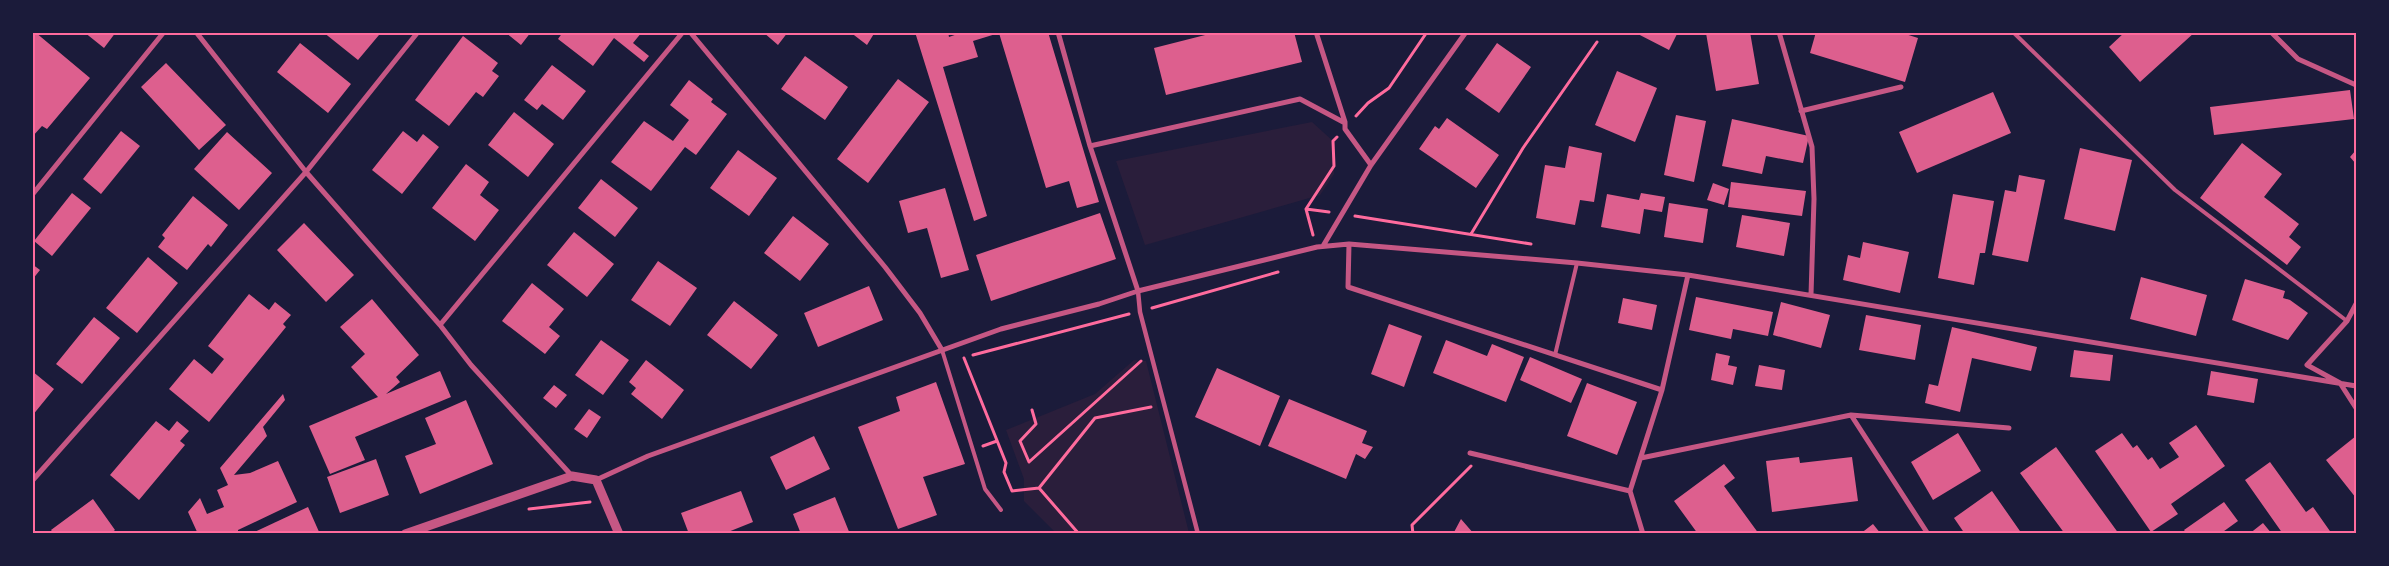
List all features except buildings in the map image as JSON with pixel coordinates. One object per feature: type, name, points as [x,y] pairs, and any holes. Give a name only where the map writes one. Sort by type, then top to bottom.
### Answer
[{"type":"street","points":[[32,195],[164,32]]},
{"type":"street","points":[[196,32],[306,172],[440,325],[471,365],[572,476]]},
{"type":"street","points":[[32,481],[306,172],[418,32]]},
{"type":"street","points":[[440,325],[682,32]]},
{"type":"street","points":[[690,32],[885,267],[920,313],[942,350]]},
{"type":"street","points":[[1058,32],[1090,146],[1138,291],[1140,312],[1198,534]]},
{"type":"street","points":[[1316,32],[1345,126],[1371,165]]},
{"type":"street","points":[[1323,246],[1371,165],[1466,32]]},
{"type":"street","points":[[1779,32],[1812,148],[1814,190],[1811,295]]},
{"type":"street","points":[[2272,32],[2298,60],[2356,85]]},
{"type":"street","points":[[1802,111],[1901,87]]},
{"type":"street","points":[[1090,146],[1300,99],[1345,126]]},
{"type":"street","points":[[1349,244],[1348,287],[1662,390]]},
{"type":"street","points":[[405,534],[572,476],[596,480],[648,456],[1001,329],[1099,304],[1138,291],[1316,247],[1349,244],[1576,263],[1688,275],[2356,386]]},
{"type":"street","points":[[1643,534],[1630,491],[1662,390],[1688,275]]},
{"type":"street","points":[[2356,304],[2347,321],[2307,365],[2340,383],[2356,408]]},
{"type":"street","points":[[1642,458],[1851,415],[2009,428]]},
{"type":"street","points":[[1851,415],[1928,534]]},
{"type":"street","points":[[1470,453],[1630,491]]},
{"type":"street","points":[[596,480],[619,534]]},
{"type":"lane","points":[[2013,32],[2104,123],[2175,190],[2347,321]]},
{"type":"lane","points":[[1555,355],[1576,263]]},
{"type":"lane","points":[[942,350],[985,489],[1001,510]]},
{"type":"path","points":[[1316,247],[1306,209],[1334,166],[1333,140],[1368,103],[1389,88],[1427,32]]},
{"type":"path","points":[[1471,234],[1523,148],[1597,42]]},
{"type":"path","points":[[947,365],[964,358],[1140,312],[1281,272]]},
{"type":"path","points":[[1032,410],[1036,424],[1020,442],[1029,462],[1150,352]]},
{"type":"path","points":[[964,358],[1006,463],[1004,472],[1012,491],[1039,488],[1096,418],[1164,405]]},
{"type":"path","points":[[1413,534],[1412,525],[1482,456]]},
{"type":"path","points":[[1039,488],[1079,534]]},
{"type":"path","points":[[528,509],[605,500]]},
{"type":"shaded area","points":[[1312,122],[1334,142],[1334,174],[1320,195],[1145,245],[1116,161]]},
{"type":"shaded area","points":[[1134,360],[1146,361],[1189,533],[1056,533],[1024,501],[1024,479],[1006,430],[1095,394]]}]
